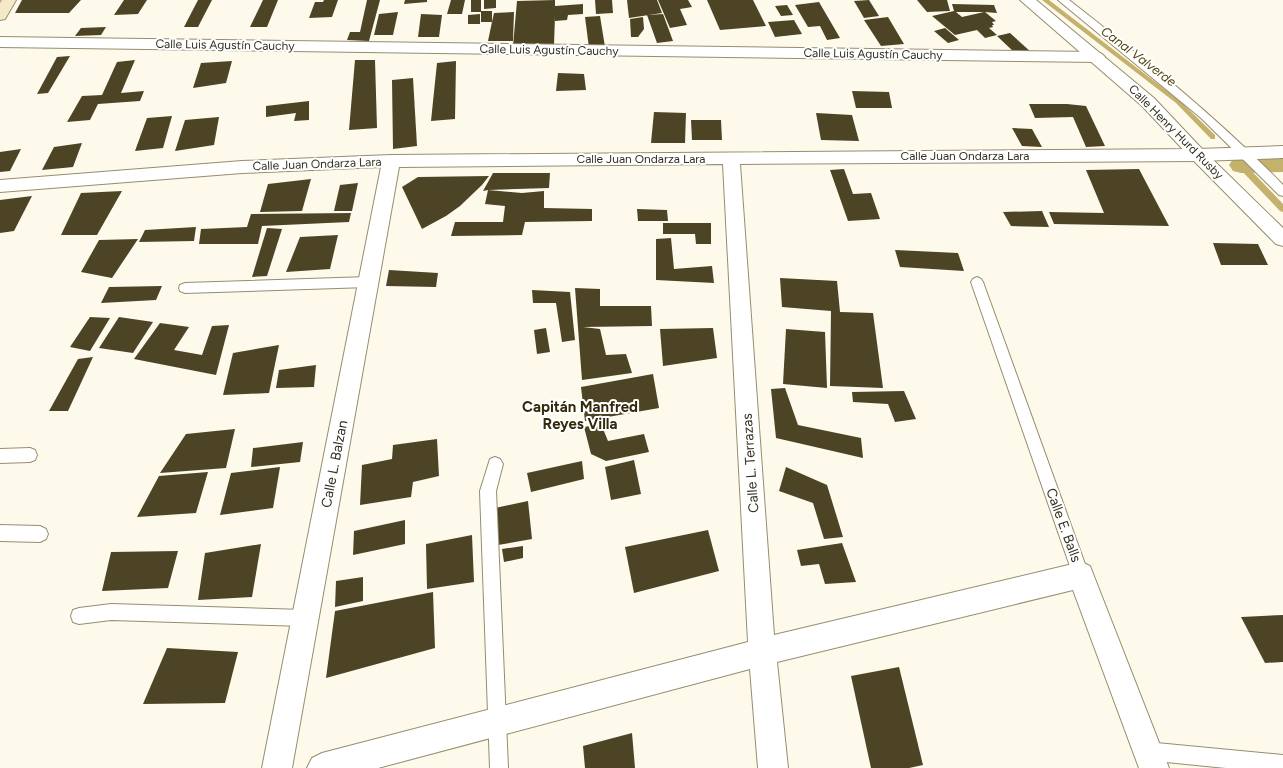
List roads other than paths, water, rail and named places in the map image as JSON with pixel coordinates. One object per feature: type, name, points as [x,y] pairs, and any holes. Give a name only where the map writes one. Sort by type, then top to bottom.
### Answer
[{"type":"main road","points":[[0,16],[8,0]]},
{"type":"street","name":"Calle Henry Hurd Rusby","points":[[1027,0],[1097,57],[1148,102],[1198,155],[1283,239]]},
{"type":"street","name":"Calle Luis Agustín Cauchy","points":[[0,42],[1097,57]]},
{"type":"street","name":"Calle Juan Ondarza Lara","points":[[0,186],[242,167],[391,161],[1198,155],[1283,152]]},
{"type":"street","name":"Calle L. Terrazas","points":[[731,159],[762,652],[773,768]]},
{"type":"street","name":"Calle L. Balzan","points":[[277,768],[391,161]]},
{"type":"street","points":[[322,768],[762,652],[1081,574]]},
{"type":"street","name":"Calle E. Balls","points":[[1081,574],[1150,759]]},
{"type":"lane","name":"Calle Henry Hurd Rusby","points":[[1063,0],[1191,102],[1247,153],[1283,192]]},
{"type":"lane","points":[[185,288],[368,282]]},
{"type":"lane","name":"Calle E. Balls","points":[[977,282],[1081,574]]},
{"type":"lane","points":[[0,456],[30,455]]},
{"type":"lane","points":[[495,464],[488,491],[499,768]]},
{"type":"lane","points":[[0,533],[40,534]]},
{"type":"lane","points":[[79,616],[111,612],[305,618]]},
{"type":"lane","points":[[1150,759],[1283,764]]},
{"type":"waterway","name":"Canal Valverde","points":[[1045,0],[1178,102],[1213,137]]},
{"type":"waterway","points":[[1241,165],[1283,164]]},
{"type":"waterway","name":"Canal Valverde","points":[[1241,165],[1283,209]]},
{"type":"district","name":"Capitán Manfred Reyes Villa","points":[[580,416]]}]
